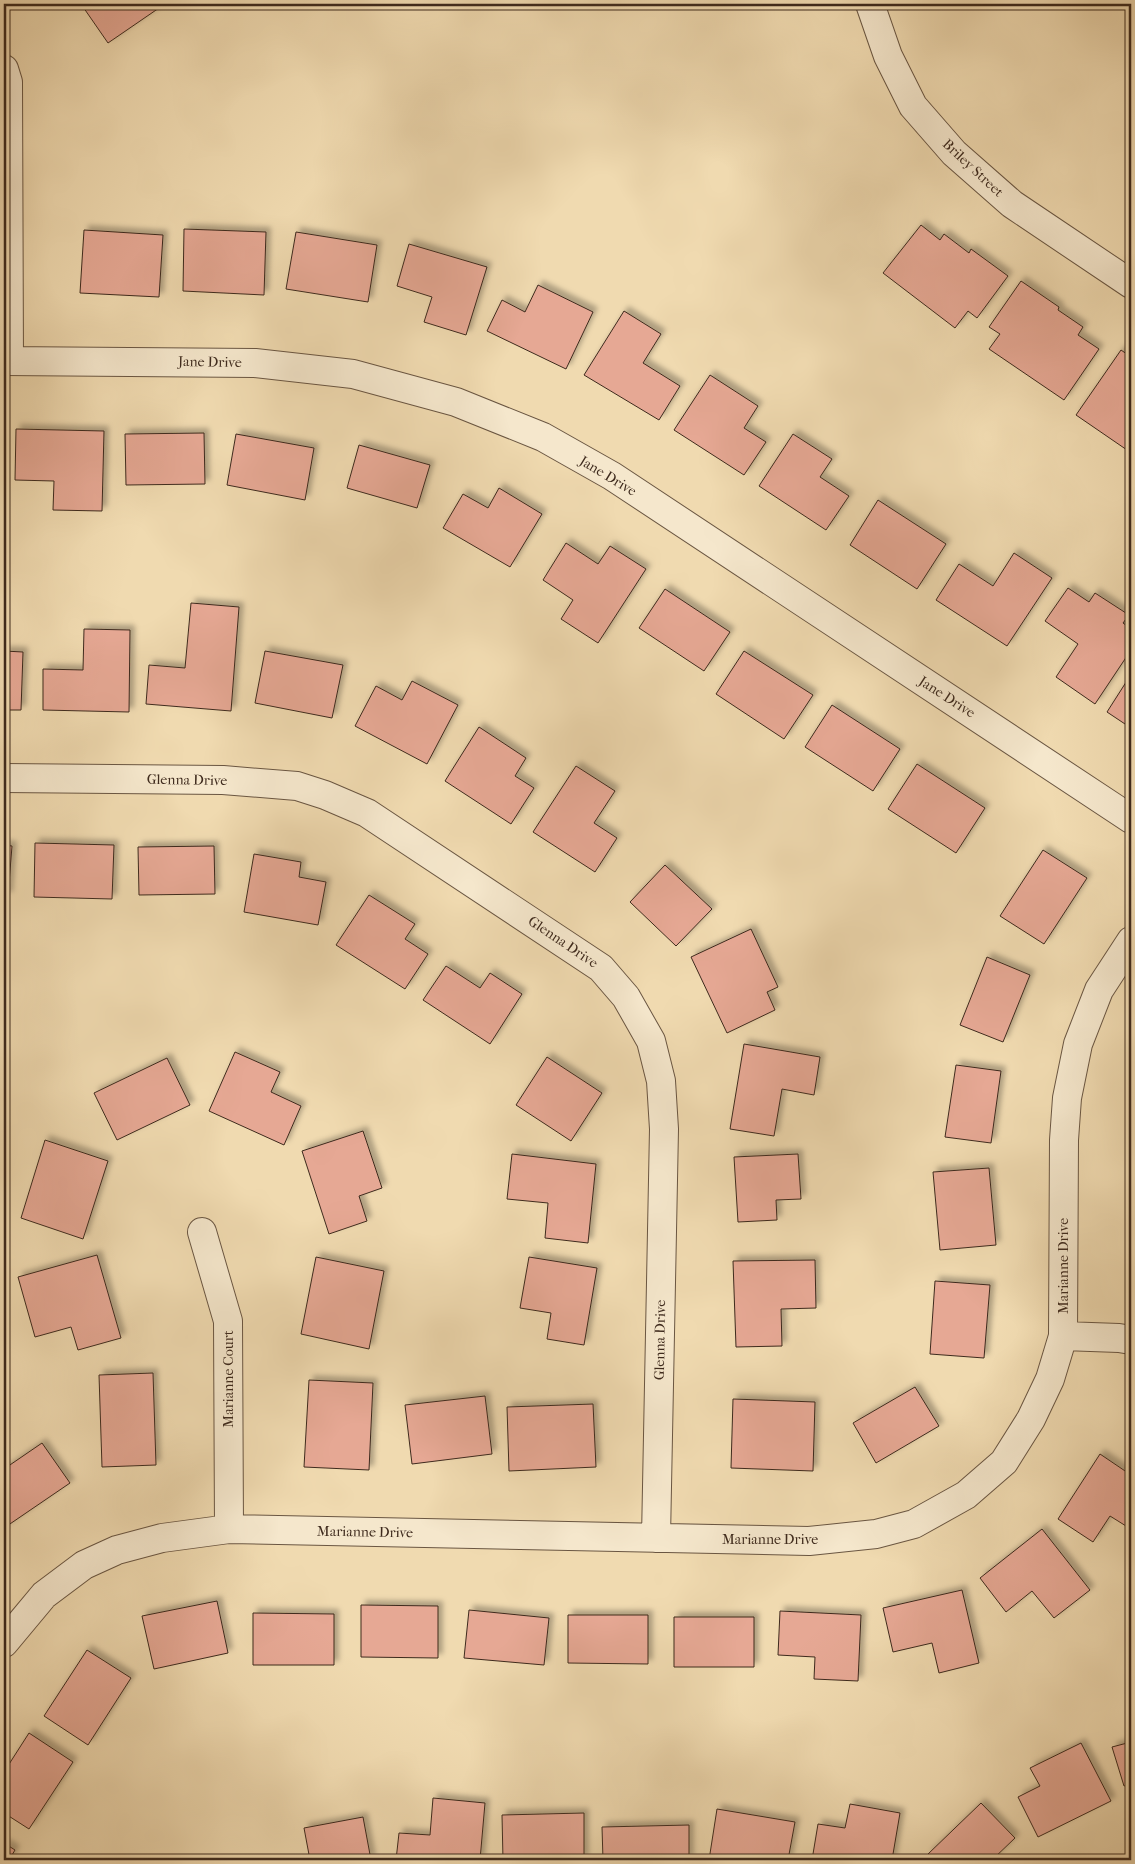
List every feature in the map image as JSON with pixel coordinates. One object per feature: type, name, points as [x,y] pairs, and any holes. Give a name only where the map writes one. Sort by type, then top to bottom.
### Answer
[{"type":"street","name":"Briley Street","points":[[870,4],[888,56],[913,106],[954,154],[1012,204],[1131,284]]},
{"type":"street","points":[[4,69],[8,82],[6,361]]},
{"type":"street","name":"Jane Drive","points":[[6,361],[255,363],[353,374],[456,402],[542,437],[612,476],[1131,819]]},
{"type":"street","name":"Glenna Drive","points":[[4,778],[223,780],[297,786],[325,795],[367,813],[575,950],[601,968],[626,997],[651,1041],[662,1081],[664,1129],[656,1538]]},
{"type":"street","name":"Marianne Drive","points":[[4,1643],[44,1595],[84,1565],[117,1550],[162,1538],[229,1529],[809,1541],[876,1534],[914,1524],[966,1495],[1004,1462],[1031,1419],[1050,1379],[1063,1336],[1064,1140],[1067,1098],[1078,1044],[1099,990],[1131,941]]},
{"type":"street","name":"Marianne Court","points":[[202,1232],[228,1321],[229,1529]]},
{"type":"street","points":[[1063,1336],[1131,1340]]},
{"type":"building","points":[[81,4],[156,4],[159,8],[108,43]]},
{"type":"building","points":[[921,225],[940,240],[944,234],[969,253],[971,249],[1008,276],[977,318],[968,311],[955,328],[883,273]]},
{"type":"building","points":[[184,229],[266,232],[264,295],[183,291]]},
{"type":"building","points":[[84,230],[163,235],[159,297],[80,293]]},
{"type":"building","points":[[296,232],[377,245],[368,302],[286,289]]},
{"type":"building","points":[[409,244],[487,267],[466,335],[424,322],[432,297],[397,286]]},
{"type":"building","points":[[1021,281],[1059,307],[1058,310],[1083,327],[1078,335],[1099,349],[1064,400],[989,349],[1000,334],[989,327]]},
{"type":"building","points":[[538,285],[593,312],[566,369],[487,331],[502,300],[525,312]]},
{"type":"building","points":[[624,311],[661,334],[643,363],[680,386],[659,420],[584,375]]},
{"type":"building","points":[[1121,350],[1131,357],[1131,448],[1127,450],[1076,415]]},
{"type":"building","points":[[710,375],[758,406],[744,428],[766,442],[744,475],[674,430]]},
{"type":"building","points":[[16,429],[104,431],[102,511],[53,510],[54,481],[15,480]]},
{"type":"building","points":[[204,433],[205,484],[126,485],[125,434]]},
{"type":"building","points":[[236,434],[314,448],[305,500],[227,485]]},
{"type":"building","points":[[793,434],[832,459],[820,477],[849,496],[826,530],[759,486]]},
{"type":"building","points":[[359,445],[430,465],[417,508],[347,488]]},
{"type":"building","points":[[499,488],[542,514],[510,567],[443,528],[463,494],[488,508]]},
{"type":"building","points":[[878,500],[946,544],[917,589],[850,545]]},
{"type":"building","points":[[566,543],[598,564],[610,546],[646,569],[598,643],[561,619],[573,600],[543,580]]},
{"type":"building","points":[[1014,553],[1052,578],[1007,646],[936,600],[959,564],[993,586]]},
{"type":"building","points":[[1068,588],[1089,602],[1095,593],[1129,615],[1123,623],[1131,629],[1131,650],[1095,704],[1056,677],[1078,644],[1045,621]]},
{"type":"building","points":[[665,589],[730,632],[704,671],[639,628]]},
{"type":"building","points":[[191,603],[239,607],[231,711],[146,704],[149,665],[185,668]]},
{"type":"building","points":[[84,629],[130,630],[129,712],[43,710],[43,669],[83,670]]},
{"type":"building","points":[[4,651],[23,652],[21,710],[4,710]]},
{"type":"building","points":[[265,651],[343,665],[332,718],[255,703]]},
{"type":"building","points":[[744,651],[813,695],[784,739],[716,694]]},
{"type":"building","points":[[1131,677],[1131,728],[1107,712]]},
{"type":"building","points":[[412,681],[458,705],[427,764],[355,726],[376,686],[402,700]]},
{"type":"building","points":[[832,705],[900,749],[873,791],[805,747]]},
{"type":"building","points":[[479,727],[526,758],[515,776],[534,788],[511,824],[445,781]]},
{"type":"building","points":[[917,764],[985,808],[956,853],[888,809]]},
{"type":"building","points":[[576,766],[615,791],[594,823],[617,838],[595,872],[533,832]]},
{"type":"building","points":[[35,843],[114,845],[112,899],[34,897]]},
{"type":"building","points":[[4,845],[12,846],[8,896],[4,896]]},
{"type":"building","points":[[214,846],[215,894],[139,895],[138,847]]},
{"type":"building","points":[[1043,850],[1087,878],[1044,944],[1000,916]]},
{"type":"building","points":[[254,854],[301,862],[299,877],[326,882],[318,925],[244,912]]},
{"type":"building","points":[[665,865],[712,909],[676,946],[630,902]]},
{"type":"building","points":[[369,895],[415,924],[405,939],[428,954],[405,989],[336,945]]},
{"type":"building","points":[[751,929],[778,987],[767,992],[775,1010],[727,1033],[691,957]]},
{"type":"building","points":[[987,957],[1030,975],[1003,1042],[960,1025]]},
{"type":"building","points":[[446,966],[480,988],[490,973],[522,994],[490,1044],[423,1000]]},
{"type":"building","points":[[744,1044],[820,1057],[814,1095],[782,1089],[774,1136],[730,1129]]},
{"type":"building","points":[[235,1052],[280,1072],[271,1092],[301,1106],[284,1145],[209,1111]]},
{"type":"building","points":[[547,1057],[602,1093],[571,1141],[516,1105]]},
{"type":"building","points":[[167,1058],[190,1105],[117,1140],[94,1093]]},
{"type":"building","points":[[956,1065],[1001,1071],[991,1143],[945,1137]]},
{"type":"building","points":[[363,1131],[382,1188],[359,1196],[367,1221],[329,1234],[302,1151]]},
{"type":"building","points":[[45,1140],[108,1161],[83,1239],[21,1218]]},
{"type":"building","points":[[512,1154],[596,1164],[588,1243],[545,1238],[548,1203],[507,1199]]},
{"type":"building","points":[[798,1154],[801,1199],[776,1200],[777,1220],[738,1222],[734,1157]]},
{"type":"building","points":[[989,1168],[996,1245],[940,1250],[933,1172]]},
{"type":"building","points":[[97,1255],[121,1338],[78,1350],[71,1327],[35,1337],[18,1277]]},
{"type":"building","points":[[316,1257],[384,1271],[369,1349],[301,1334]]},
{"type":"building","points":[[529,1257],[597,1268],[584,1345],[547,1339],[551,1313],[520,1308]]},
{"type":"building","points":[[815,1260],[816,1308],[781,1309],[782,1346],[736,1347],[733,1261]]},
{"type":"building","points":[[935,1281],[990,1285],[984,1358],[930,1354]]},
{"type":"building","points":[[153,1373],[156,1465],[102,1467],[99,1375]]},
{"type":"building","points":[[309,1380],[373,1383],[369,1470],[304,1467]]},
{"type":"building","points":[[915,1387],[939,1426],[876,1463],[853,1423]]},
{"type":"building","points":[[485,1396],[492,1454],[412,1464],[405,1405]]},
{"type":"building","points":[[733,1399],[815,1402],[813,1471],[731,1468]]},
{"type":"building","points":[[593,1404],[596,1467],[509,1471],[507,1407]]},
{"type":"building","points":[[42,1443],[70,1483],[4,1528],[4,1469]]},
{"type":"building","points":[[1100,1454],[1131,1475],[1131,1518],[1126,1526],[1110,1516],[1093,1542],[1058,1519]]},
{"type":"building","points":[[1042,1529],[1090,1590],[1054,1618],[1032,1591],[1006,1612],[980,1578]]},
{"type":"building","points":[[962,1590],[979,1663],[939,1673],[932,1643],[893,1652],[883,1608]]},
{"type":"building","points":[[217,1601],[228,1653],[154,1669],[142,1616]]},
{"type":"building","points":[[361,1605],[438,1606],[438,1658],[361,1657]]},
{"type":"building","points":[[469,1610],[549,1618],[544,1665],[464,1658]]},
{"type":"building","points":[[780,1611],[861,1615],[858,1681],[814,1679],[815,1657],[778,1655]]},
{"type":"building","points":[[253,1613],[334,1614],[334,1665],[253,1665]]},
{"type":"building","points":[[568,1615],[648,1615],[648,1664],[568,1663]]},
{"type":"building","points":[[674,1617],[754,1617],[754,1667],[674,1667]]},
{"type":"building","points":[[87,1650],[131,1678],[88,1745],[44,1716]]},
{"type":"building","points":[[29,1733],[73,1762],[29,1829],[4,1813],[4,1772]]},
{"type":"building","points":[[1131,1742],[1131,1784],[1124,1786],[1112,1747]]},
{"type":"building","points":[[1081,1743],[1111,1801],[1038,1837],[1018,1797],[1040,1786],[1030,1768]]},
{"type":"building","points":[[433,1798],[485,1803],[480,1860],[396,1860],[399,1833],[430,1835]]},
{"type":"building","points":[[981,1803],[1015,1838],[992,1860],[932,1860],[927,1855]]},
{"type":"building","points":[[850,1804],[900,1813],[892,1860],[812,1860],[818,1824],[845,1828]]},
{"type":"building","points":[[717,1809],[795,1822],[788,1860],[709,1860]]},
{"type":"building","points":[[584,1813],[584,1860],[503,1860],[502,1815]]},
{"type":"building","points":[[363,1817],[371,1860],[310,1860],[304,1828]]},
{"type":"building","points":[[689,1825],[689,1860],[603,1860],[602,1827]]},
{"type":"building","points":[[4,1843],[15,1850],[9,1860],[4,1860]]}]
